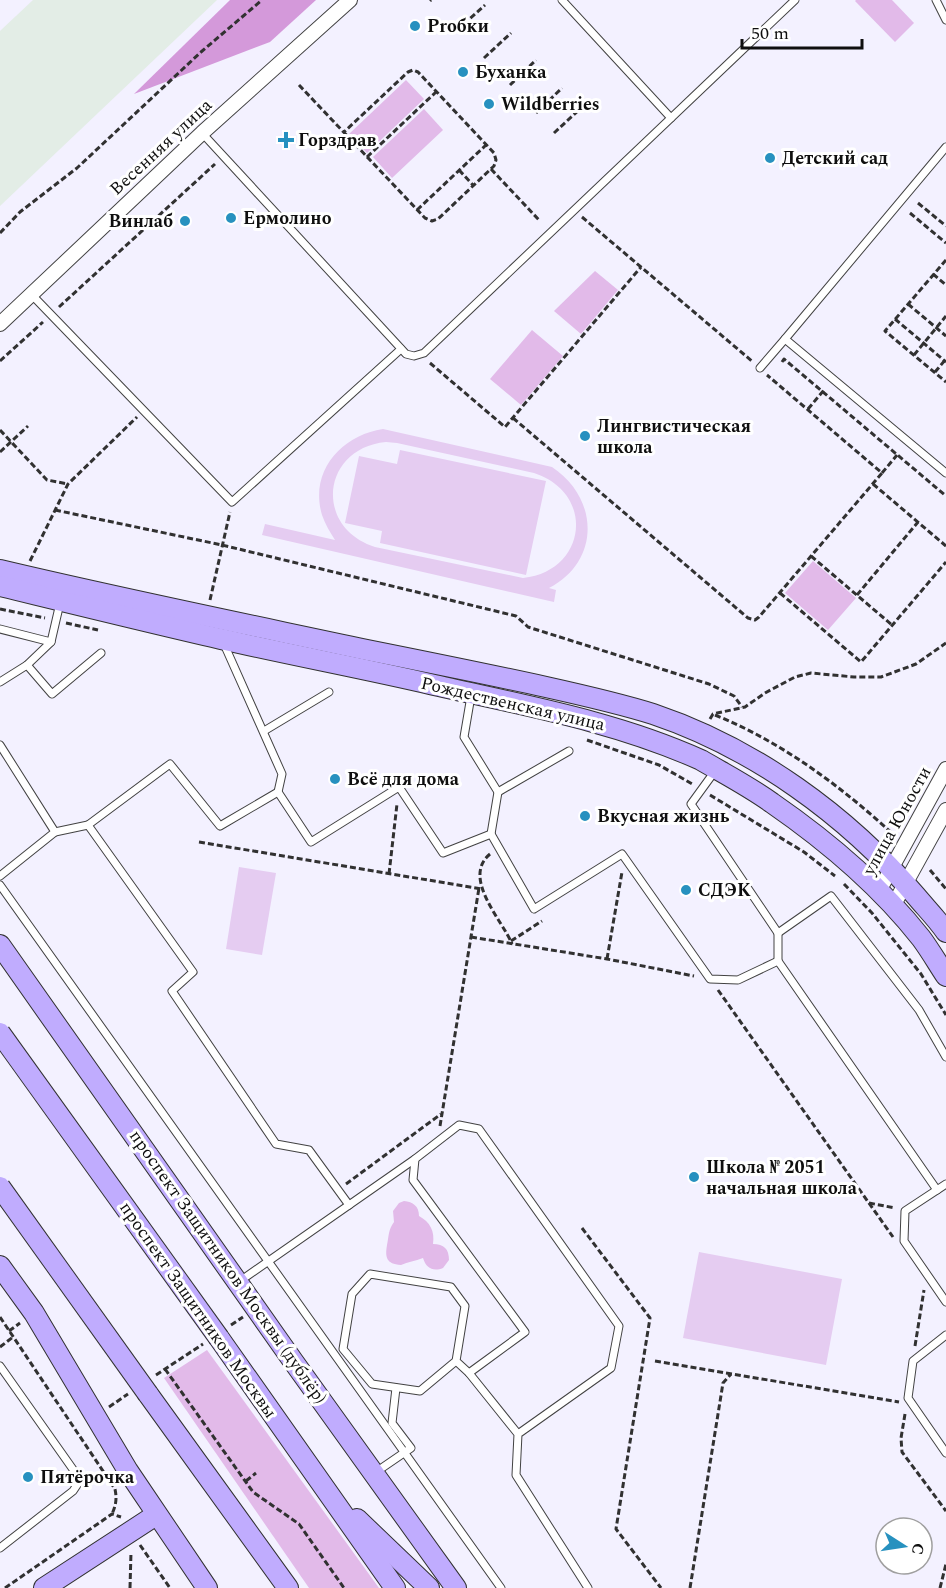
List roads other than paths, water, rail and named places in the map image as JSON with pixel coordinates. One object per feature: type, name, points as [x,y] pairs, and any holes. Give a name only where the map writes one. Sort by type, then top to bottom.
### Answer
[{"type":"street","name":"Весенняя улица","points":[[0,324],[202,133],[350,0]]},
{"type":"street","name":"Рождественская улица","points":[[0,570],[224,620],[518,681],[653,714],[715,739],[787,781],[870,846],[906,884],[946,932]]},
{"type":"street","name":"Рождественская улица","points":[[0,586],[221,639],[385,673],[594,721],[691,755],[771,802],[855,869],[893,906],[921,939],[946,976]]},
{"type":"street","name":"улица Юности","points":[[879,891],[946,769]]},
{"type":"street","name":"улица Юности","points":[[893,906],[946,810]]},
{"type":"street","name":"проспект Защитников Москвы (дублёр)","points":[[0,945],[456,1588]]},
{"type":"street","name":"проспект Защитников Москвы","points":[[0,1033],[395,1588]]},
{"type":"street","points":[[0,1187],[147,1386],[288,1588]]},
{"type":"street","points":[[0,1266],[34,1313],[156,1515],[207,1588]]},
{"type":"street","points":[[322,1485],[429,1588]]},
{"type":"street","points":[[44,1588],[156,1515]]},
{"type":"street","points":[[274,1566],[282,1588]]},
{"type":"lane","points":[[562,0],[671,118]]},
{"type":"lane","points":[[202,133],[401,349],[406,354],[414,356],[424,353],[795,0]]},
{"type":"lane","points":[[936,0],[946,20]]},
{"type":"lane","points":[[760,368],[946,147]]},
{"type":"lane","points":[[31,294],[232,502],[401,349]]},
{"type":"lane","points":[[785,339],[946,474]]},
{"type":"lane","points":[[0,682],[27,665],[51,642],[60,601]]},
{"type":"lane","points":[[0,629],[51,642]]},
{"type":"lane","points":[[221,639],[282,774],[278,792],[311,843],[399,787],[444,853],[491,834]]},
{"type":"lane","points":[[27,665],[52,694],[101,652]]},
{"type":"lane","points":[[264,731],[329,692]]},
{"type":"lane","points":[[472,693],[464,737],[498,792],[491,834],[534,909],[622,854],[710,979],[738,980],[778,962]]},
{"type":"lane","points":[[0,745],[55,832]]},
{"type":"lane","points":[[498,792],[569,751]]},
{"type":"lane","points":[[0,876],[55,832],[88,825],[171,764],[220,826],[278,792]]},
{"type":"lane","points":[[716,769],[691,804],[778,933],[778,962],[937,1190]]},
{"type":"lane","points":[[88,825],[193,972],[172,991],[276,1144],[309,1150],[349,1205]]},
{"type":"lane","points":[[0,885],[501,1588]]},
{"type":"lane","points":[[778,933],[831,896],[919,1010],[946,1057]]},
{"type":"lane","points":[[238,1282],[415,1160],[459,1125],[479,1129],[619,1326],[611,1368],[518,1434]]},
{"type":"lane","points":[[415,1160],[413,1180],[525,1332],[469,1373]]},
{"type":"lane","points":[[946,1184],[905,1211],[904,1240],[946,1302]]},
{"type":"lane","points":[[370,1274],[451,1287],[465,1306],[456,1361],[420,1391],[372,1384],[343,1349],[352,1294],[370,1274]]},
{"type":"lane","points":[[945,1451],[908,1400],[913,1361],[946,1335]]},
{"type":"lane","points":[[456,1361],[469,1373],[518,1434],[516,1475],[588,1588]]},
{"type":"lane","points":[[0,1366],[77,1475],[79,1482],[73,1491],[0,1548]]},
{"type":"lane","points":[[375,1473],[411,1448],[392,1423],[396,1388]]},
{"type":"place","name":"Proбки","points":[[415,26]]},
{"type":"place","name":"Буханка","points":[[463,72]]},
{"type":"place","name":"Wildberries","points":[[489,104]]},
{"type":"place","name":"Горздрав","points":[[286,140]]},
{"type":"place","name":"Детский сад","points":[[770,158]]},
{"type":"place","name":"Ермолино","points":[[231,218]]},
{"type":"place","name":"Винлаб","points":[[185,221]]},
{"type":"place","name":"Лингвистическая школа","points":[[585,436]]},
{"type":"place","name":"Всё для дома","points":[[335,779]]},
{"type":"place","name":"Вкусная жизнь","points":[[585,816]]},
{"type":"place","name":"СДЭК","points":[[686,890]]},
{"type":"place","name":"Школа № 2051 начальная школа","points":[[694,1177]]},
{"type":"place","name":"Пятёрочка","points":[[28,1477]]}]
